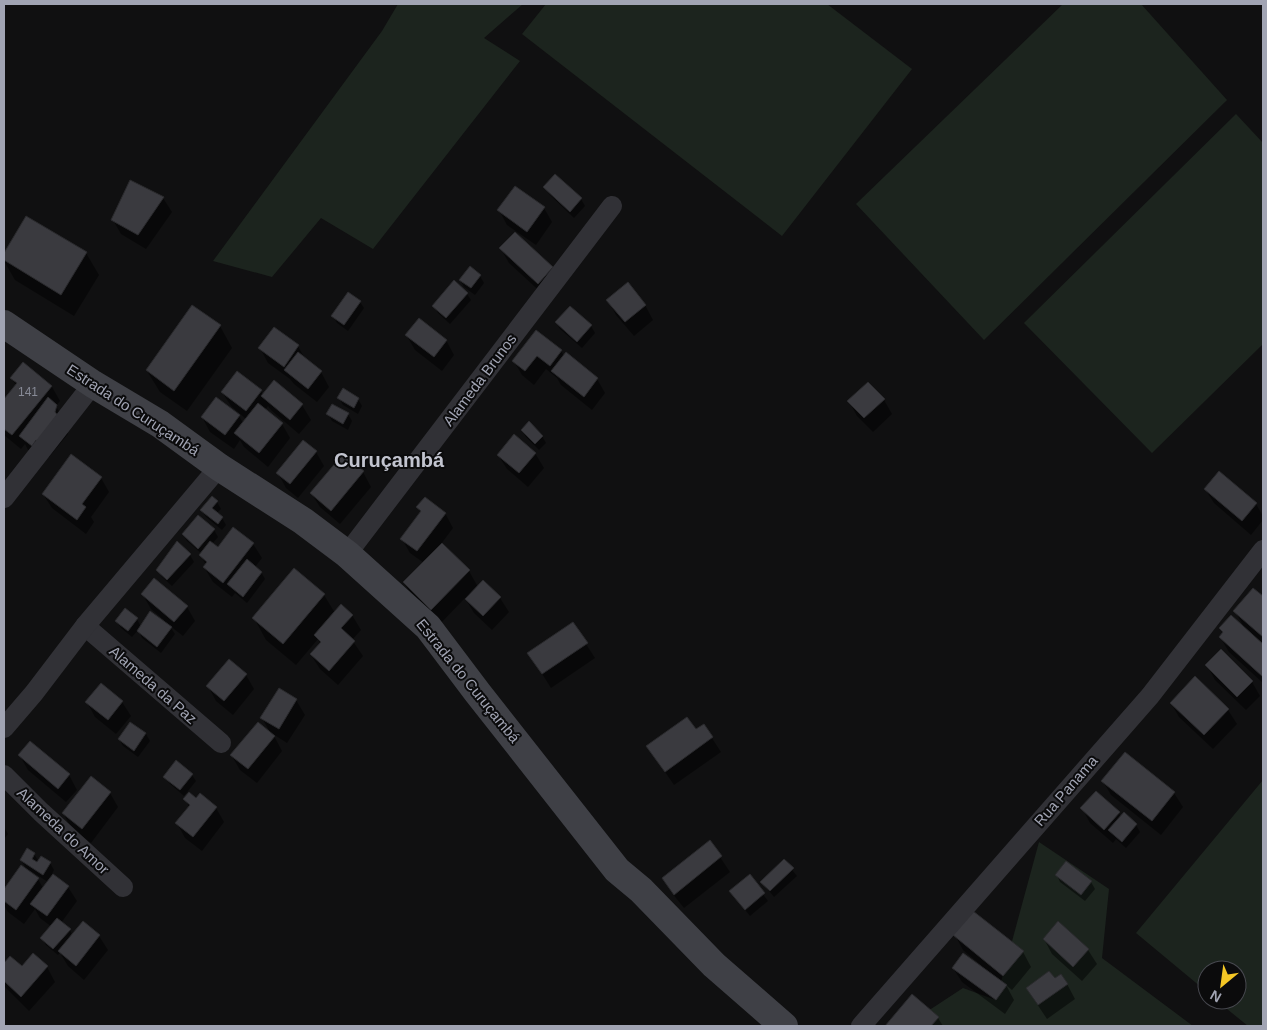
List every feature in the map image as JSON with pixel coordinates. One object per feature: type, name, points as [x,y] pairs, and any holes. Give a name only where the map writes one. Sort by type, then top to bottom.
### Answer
[{"type":"street","name":"Alameda Brunos","points":[[347,554],[612,206]]},
{"type":"street","name":"Estrada do Curuçambá","points":[[4,324],[93,384],[160,424],[218,467],[303,521],[347,554],[428,627],[617,870],[641,890],[714,965],[784,1026]]},
{"type":"street","points":[[4,498],[93,384]]},
{"type":"street","points":[[4,728],[34,693],[85,626],[218,467]]},
{"type":"street","name":"Rua Panama","points":[[861,1026],[1150,696],[1263,550]]},
{"type":"street","name":"Alameda da Paz","points":[[85,626],[220,743]]},
{"type":"street","name":"Alameda do Amor","points":[[4,775],[41,812],[123,887]]},
{"type":"shaded area","points":[[398,4],[523,4],[484,38],[520,61],[373,249],[321,218],[272,277],[213,261],[382,31]]},
{"type":"shaded area","points":[[546,4],[827,4],[912,69],[782,236],[522,34]]},
{"type":"shaded area","points":[[1063,4],[1141,4],[1227,100],[984,340],[856,204]]},
{"type":"shaded area","points":[[1236,114],[1263,143],[1263,344],[1152,453],[1024,323]]},
{"type":"shaded area","points":[[1263,780],[1263,1026],[1248,1026],[1228,1010],[1247,1010],[1247,960],[1197,960],[1197,984],[1136,933]]},
{"type":"shaded area","points":[[1039,842],[1109,889],[1102,958],[1193,1026],[905,1026],[963,988],[996,1000]]},
{"type":"building","points":[[555,174],[582,198],[570,212],[543,187]]},
{"type":"building","points":[[130,180],[164,197],[138,235],[111,220]]},
{"type":"building","points":[[515,186],[545,207],[527,232],[497,210]]},
{"type":"building","points":[[26,216],[87,252],[61,295],[4,260],[4,253]]},
{"type":"building","points":[[515,232],[553,267],[538,284],[499,248]]},
{"type":"building","points":[[470,266],[481,275],[471,288],[459,280]]},
{"type":"building","points":[[454,280],[468,293],[446,318],[432,306]]},
{"type":"building","points":[[628,282],[646,305],[625,322],[606,300]]},
{"type":"building","points":[[348,292],[361,301],[344,325],[331,316]]},
{"type":"building","points":[[192,305],[221,325],[174,391],[146,370]]},
{"type":"building","points":[[570,306],[592,325],[577,342],[555,322]]},
{"type":"building","points":[[419,318],[447,340],[434,357],[405,335]]},
{"type":"building","points":[[274,327],[299,345],[284,367],[258,348]]},
{"type":"building","points":[[536,330],[562,350],[550,366],[537,356],[525,371],[512,361]]},
{"type":"building","points":[[298,352],[322,371],[308,389],[284,370]]},
{"type":"building","points":[[566,352],[598,378],[584,397],[551,371]]},
{"type":"building","points":[[23,362],[52,386],[12,435],[4,429],[4,399],[17,383],[10,378]]},
{"type":"building","points":[[237,371],[262,390],[246,411],[221,392]]},
{"type":"building","points":[[274,380],[303,404],[290,420],[261,396]]},
{"type":"building","points":[[868,382],[885,399],[864,418],[847,401]]},
{"type":"building","points":[[343,388],[359,398],[354,408],[337,398]]},
{"type":"building","points":[[48,397],[57,405],[55,412],[60,418],[41,444],[36,440],[32,446],[19,436]]},
{"type":"building","points":[[216,397],[240,415],[225,435],[201,417]]},
{"type":"building","points":[[258,403],[283,423],[259,453],[234,433]]},
{"type":"building","points":[[332,404],[349,413],[343,424],[326,414]]},
{"type":"building","points":[[529,421],[543,436],[535,444],[521,430]]},
{"type":"building","points":[[514,434],[536,453],[519,473],[497,455]]},
{"type":"building","points":[[303,440],[317,451],[290,484],[276,473]]},
{"type":"building","points":[[71,454],[102,477],[82,504],[86,507],[77,520],[42,494]]},
{"type":"building","points":[[343,454],[364,471],[331,511],[310,493]]},
{"type":"building","points":[[1219,471],[1257,503],[1242,521],[1204,489]]},
{"type":"building","points":[[212,496],[218,501],[212,508],[223,517],[218,524],[200,510]]},
{"type":"building","points":[[425,497],[446,513],[417,551],[400,539],[421,511],[416,507]]},
{"type":"building","points":[[198,515],[215,529],[198,549],[182,534]]},
{"type":"building","points":[[233,527],[254,543],[223,583],[203,567],[207,562],[199,555],[210,541],[218,547]]},
{"type":"building","points":[[177,541],[191,554],[167,580],[156,570]]},
{"type":"building","points":[[442,543],[470,570],[431,610],[403,582]]},
{"type":"building","points":[[247,559],[262,572],[243,597],[227,584]]},
{"type":"building","points":[[294,568],[325,594],[283,644],[252,618]]},
{"type":"building","points":[[154,578],[188,606],[174,622],[141,594]]},
{"type":"building","points":[[483,580],[501,597],[483,616],[465,599]]},
{"type":"building","points":[[1253,588],[1263,596],[1263,637],[1233,611]]},
{"type":"building","points":[[341,604],[353,615],[341,628],[355,641],[329,671],[310,654],[321,642],[314,635]]},
{"type":"building","points":[[125,608],[138,618],[128,631],[115,621]]},
{"type":"building","points":[[150,611],[172,627],[157,647],[137,631]]},
{"type":"building","points":[[1231,615],[1263,644],[1263,677],[1219,637],[1223,632],[1219,628]]},
{"type":"building","points":[[573,622],[588,643],[542,674],[527,653]]},
{"type":"building","points":[[1221,649],[1253,681],[1237,697],[1205,665]]},
{"type":"building","points":[[229,659],[247,674],[224,701],[206,686]]},
{"type":"building","points":[[1195,676],[1229,709],[1204,735],[1170,703]]},
{"type":"building","points":[[101,683],[123,701],[108,720],[85,702]]},
{"type":"building","points":[[279,688],[297,699],[279,729],[260,718]]},
{"type":"building","points":[[687,717],[696,729],[704,724],[713,737],[665,772],[646,746]]},
{"type":"building","points":[[130,722],[146,733],[134,751],[118,739]]},
{"type":"building","points":[[258,722],[275,736],[248,769],[230,755]]},
{"type":"building","points":[[30,741],[70,774],[58,789],[18,755]]},
{"type":"building","points":[[1125,752],[1175,792],[1152,821],[1101,781]]},
{"type":"building","points":[[176,760],[193,774],[180,790],[163,777]]},
{"type":"building","points":[[91,776],[111,792],[82,829],[62,813]]},
{"type":"building","points":[[1096,791],[1120,812],[1104,830],[1080,808]]},
{"type":"building","points":[[189,792],[196,798],[200,793],[217,807],[193,837],[175,823],[190,805],[183,799]]},
{"type":"building","points":[[1124,812],[1137,824],[1122,842],[1108,830]]},
{"type":"building","points":[[710,840],[722,856],[674,895],[662,878]]},
{"type":"building","points":[[27,848],[35,853],[32,859],[37,862],[41,856],[51,862],[43,875],[20,860]]},
{"type":"building","points":[[784,859],[794,868],[770,891],[760,882]]},
{"type":"building","points":[[1066,861],[1092,881],[1081,895],[1055,875]]},
{"type":"building","points":[[21,865],[39,878],[16,910],[4,901],[4,889]]},
{"type":"building","points":[[53,874],[69,886],[47,916],[30,904]]},
{"type":"building","points":[[750,874],[765,893],[745,910],[729,891]]},
{"type":"building","points":[[973,911],[1024,951],[1003,976],[953,935]]},
{"type":"building","points":[[57,918],[71,929],[53,949],[40,938]]},
{"type":"building","points":[[83,921],[100,935],[76,966],[58,951]]},
{"type":"building","points":[[1058,921],[1089,949],[1073,967],[1043,939]]},
{"type":"building","points":[[33,953],[48,966],[21,997],[4,981],[4,963],[10,956],[22,966]]},
{"type":"building","points":[[963,953],[1007,985],[996,1000],[952,968]]},
{"type":"building","points":[[1049,971],[1055,978],[1061,974],[1068,984],[1038,1005],[1026,988]]},
{"type":"building","points":[[912,994],[939,1017],[931,1026],[885,1026]]},
{"type":"district","name":"Curuçambá","points":[[389,460]]}]
